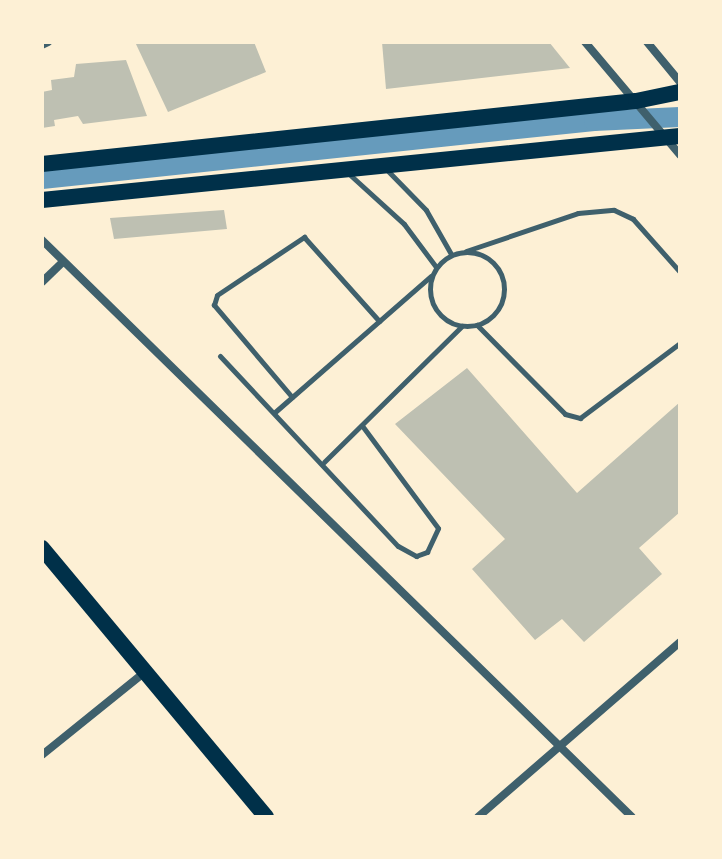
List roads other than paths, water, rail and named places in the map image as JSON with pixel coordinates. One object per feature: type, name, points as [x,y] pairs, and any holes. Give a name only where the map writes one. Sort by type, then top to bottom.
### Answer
[{"type":"main road","points":[[42,164],[638,104],[680,92]]},
{"type":"main road","points":[[42,200],[668,134]]},
{"type":"main road","points":[[42,548],[266,817]]},
{"type":"street","points":[[42,45],[48,42]]},
{"type":"street","points":[[585,42],[668,134],[680,155]]},
{"type":"street","points":[[647,42],[680,82]]},
{"type":"street","points":[[42,240],[62,263],[632,817]]},
{"type":"street","points":[[42,282],[62,263]]},
{"type":"street","points":[[478,817],[680,642]]},
{"type":"street","points":[[42,755],[146,671]]},
{"type":"lane","points":[[381,164],[426,210],[451,254]]},
{"type":"lane","points":[[341,167],[414,234],[436,267]]},
{"type":"lane","points":[[275,412],[432,275],[436,267],[451,254],[578,213],[614,210],[633,219],[680,272]]},
{"type":"lane","points":[[292,397],[214,305],[217,295],[304,237],[379,321]]},
{"type":"lane","points":[[432,275],[433,305],[448,321],[462,326],[477,325],[499,309],[504,283],[491,260],[466,251]]},
{"type":"lane","points":[[477,325],[565,414],[580,418],[680,343]]},
{"type":"lane","points":[[324,462],[363,427],[462,326]]},
{"type":"lane","points":[[220,356],[324,462],[406,553],[427,552],[438,528],[363,427]]},
{"type":"waterway","points":[[42,179],[594,121],[680,117]]}]
